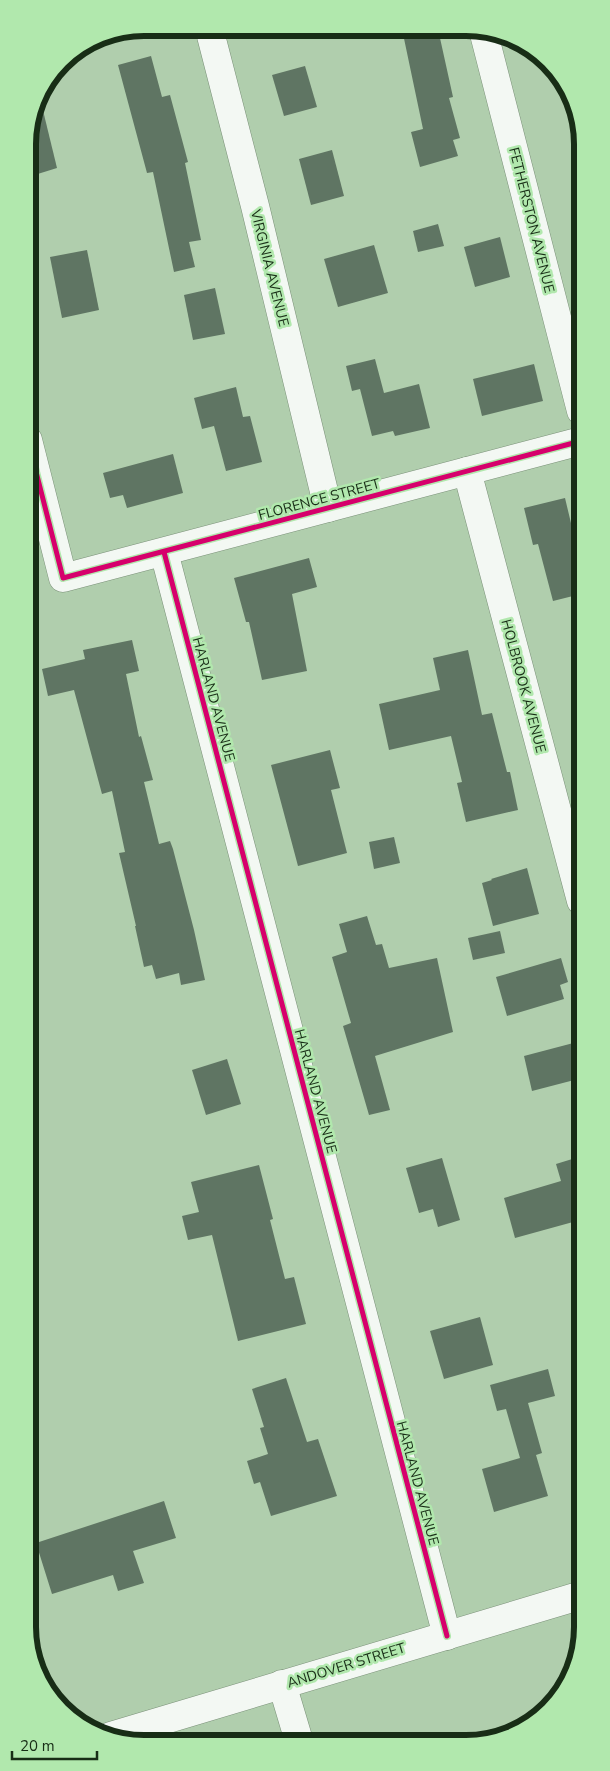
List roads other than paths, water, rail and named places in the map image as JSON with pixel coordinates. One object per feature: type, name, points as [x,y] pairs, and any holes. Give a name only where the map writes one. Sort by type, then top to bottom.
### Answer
[{"type":"street","name":"VIRGINIA AVENUE","points":[[210,36],[257,216],[328,508]]},
{"type":"street","name":"FETHERSTON AVENUE","points":[[485,38],[574,384]]},
{"type":"street","name":"FLORENCE STREET","points":[[36,472],[63,578],[574,443]]},
{"type":"street","name":"HOLBROOK AVENUE","points":[[467,471],[574,875]]},
{"type":"street","name":"HARLAND AVENUE","points":[[164,552],[446,1636]]},
{"type":"street","name":"ANDOVER STREET","points":[[122,1733],[574,1597]]},
{"type":"street","points":[[282,1684],[297,1735]]}]
